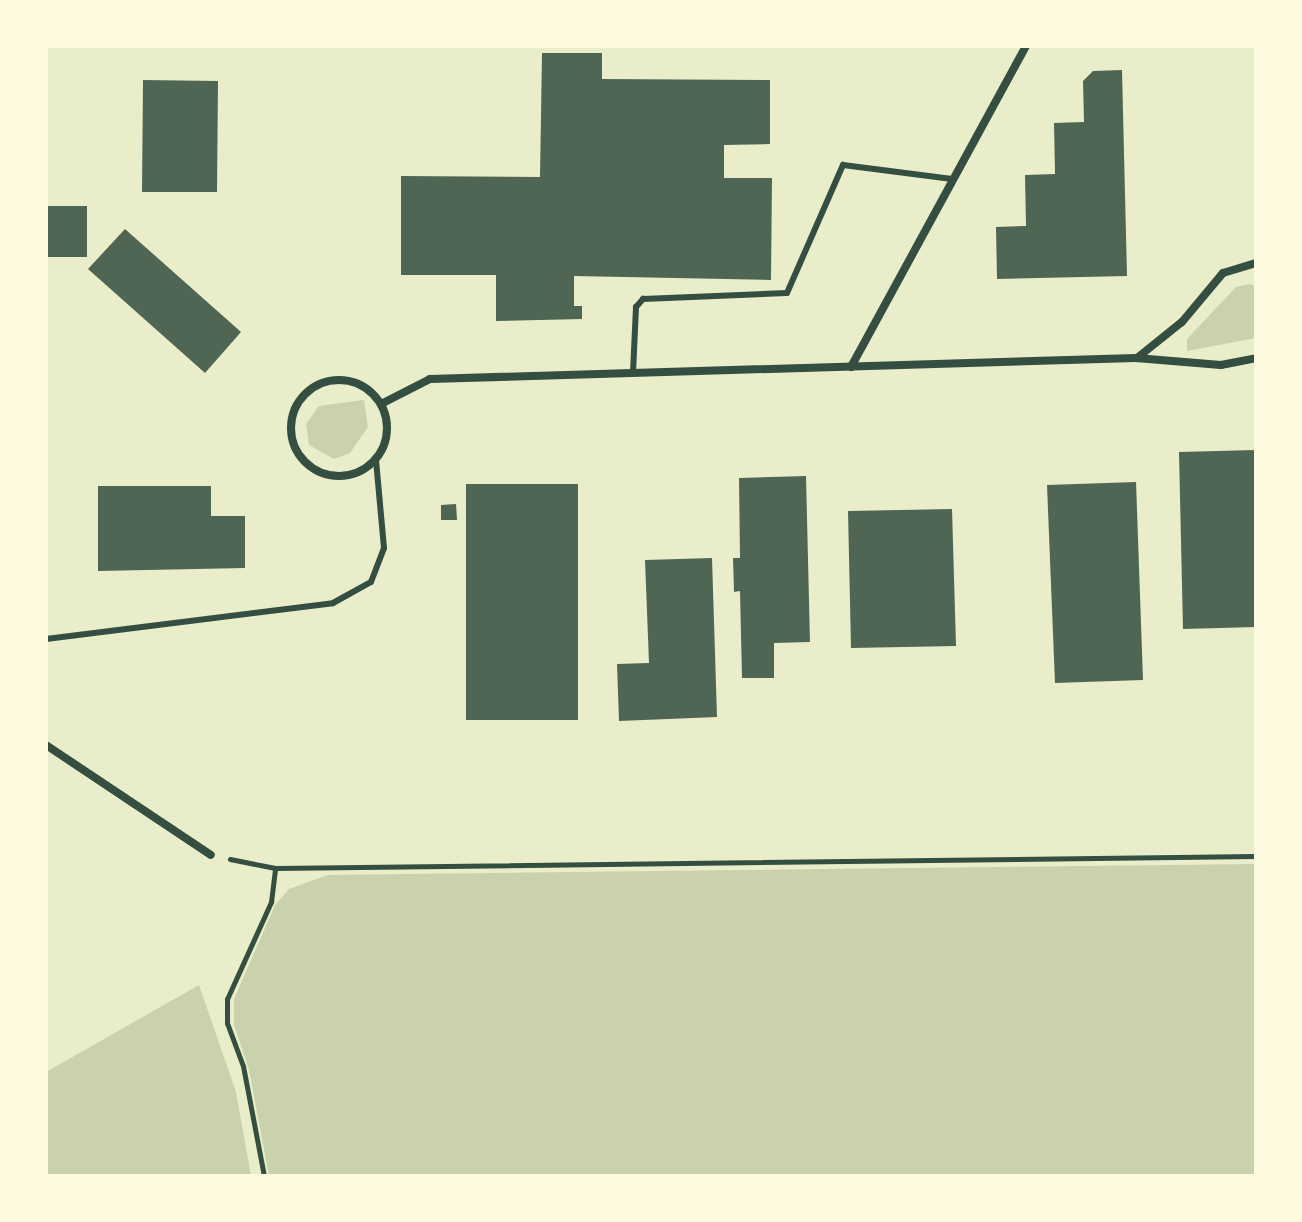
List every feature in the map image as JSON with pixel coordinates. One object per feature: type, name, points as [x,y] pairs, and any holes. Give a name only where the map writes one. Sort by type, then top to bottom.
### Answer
[{"type":"street","points":[[851,367],[1026,46]]},
{"type":"street","points":[[1136,358],[1182,322],[1223,273],[1256,263]]},
{"type":"street","points":[[381,404],[430,379],[1136,358],[1221,365],[1256,358]]},
{"type":"street","points":[[321,382],[356,382],[381,404],[387,439],[376,460],[346,476],[312,469],[292,441],[290,424],[297,403],[321,382]]},
{"type":"street","points":[[46,745],[211,855]]},
{"type":"lane","points":[[633,373],[636,307],[643,299],[787,293],[843,165],[952,179]]},
{"type":"lane","points":[[46,639],[333,603],[371,582],[384,548],[376,460]]},
{"type":"path","points":[[211,855],[275,868],[1256,856]]},
{"type":"path","points":[[264,1176],[243,1066],[227,1023],[227,999],[271,902],[275,868]]},
{"type":"green space","points":[[1256,286],[1256,338],[1187,351],[1187,339],[1236,287]]},
{"type":"green space","points":[[364,400],[368,427],[350,453],[334,459],[309,445],[306,424],[319,406]]},
{"type":"green space","points":[[1256,864],[1256,1176],[269,1176],[249,1070],[234,1025],[234,999],[275,905],[289,889],[328,875]]},
{"type":"green space","points":[[199,985],[236,1092],[251,1176],[46,1176],[46,1072]]},
{"type":"building","points":[[542,53],[602,53],[602,79],[770,80],[770,144],[724,145],[724,178],[772,178],[771,280],[574,276],[574,306],[582,306],[582,319],[496,321],[496,275],[401,275],[401,176],[540,177]]},
{"type":"building","points":[[1122,70],[1127,276],[997,279],[996,227],[1026,226],[1025,175],[1055,174],[1054,123],[1084,122],[1083,81],[1093,71]]},
{"type":"building","points":[[143,80],[218,81],[217,192],[142,192]]},
{"type":"building","points":[[46,206],[87,206],[87,257],[46,257]]},
{"type":"building","points":[[125,229],[241,332],[205,373],[88,269]]},
{"type":"building","points":[[1256,450],[1256,627],[1183,629],[1179,452]]},
{"type":"building","points":[[806,476],[810,642],[774,643],[774,678],[742,678],[740,591],[734,592],[733,558],[740,558],[739,478]]},
{"type":"building","points":[[1136,482],[1143,680],[1055,683],[1047,485]]},
{"type":"building","points":[[466,484],[578,484],[578,720],[466,720]]},
{"type":"building","points":[[98,486],[211,486],[211,516],[245,516],[245,568],[98,571]]},
{"type":"building","points":[[456,504],[457,520],[441,520],[441,505]]},
{"type":"building","points":[[952,509],[956,646],[851,648],[848,511]]},
{"type":"building","points":[[712,558],[717,717],[619,721],[617,664],[649,663],[645,560]]}]
